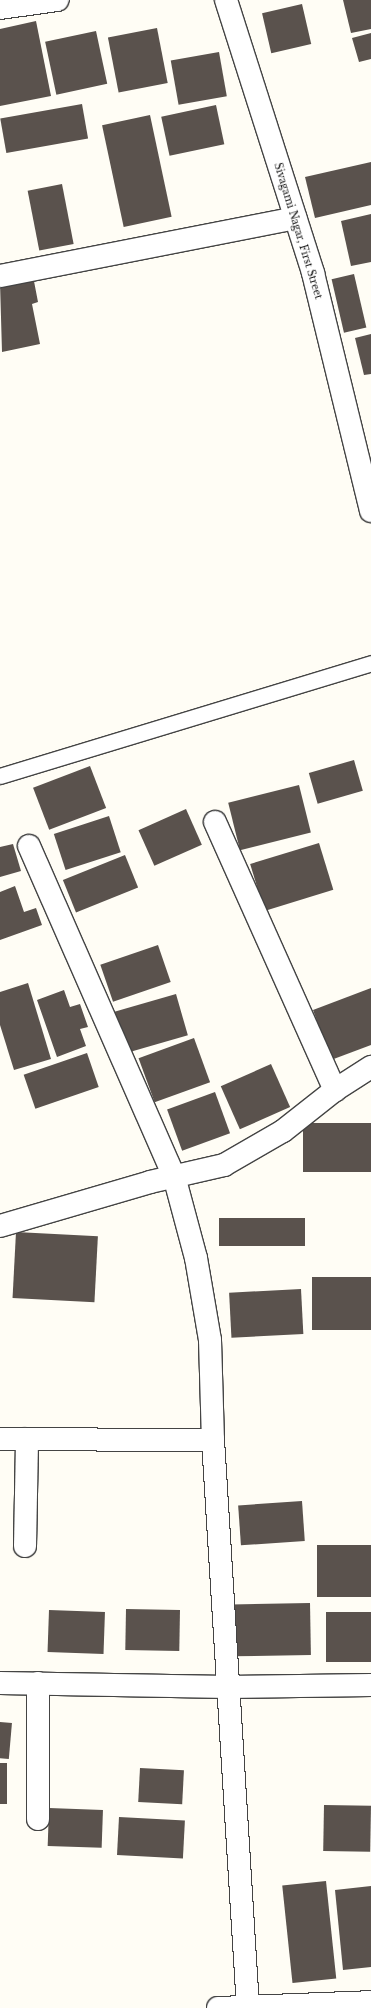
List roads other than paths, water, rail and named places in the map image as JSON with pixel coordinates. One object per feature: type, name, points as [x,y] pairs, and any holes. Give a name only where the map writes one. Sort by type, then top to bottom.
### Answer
[{"type":"street","points":[[0,8],[57,0]]},
{"type":"street","name":"Sivagami Nagar, First Street","points":[[226,0],[313,273],[371,511]]},
{"type":"street","points":[[1,271],[295,218]]},
{"type":"street","points":[[215,822],[335,1090]]},
{"type":"street","points":[[29,846],[174,1176],[196,1258],[210,1340],[213,1440],[248,2007]]},
{"type":"street","points":[[0,1226],[174,1176],[224,1165],[283,1131],[335,1090],[371,1067]]},
{"type":"street","points":[[0,1439],[213,1440]]},
{"type":"street","points":[[25,1546],[27,1440]]},
{"type":"street","points":[[0,1683],[228,1687],[371,1685]]},
{"type":"street","points":[[38,1684],[38,1819]]},
{"type":"street","points":[[218,2008],[371,2002]]},
{"type":"lane","points":[[0,776],[371,663]]}]
